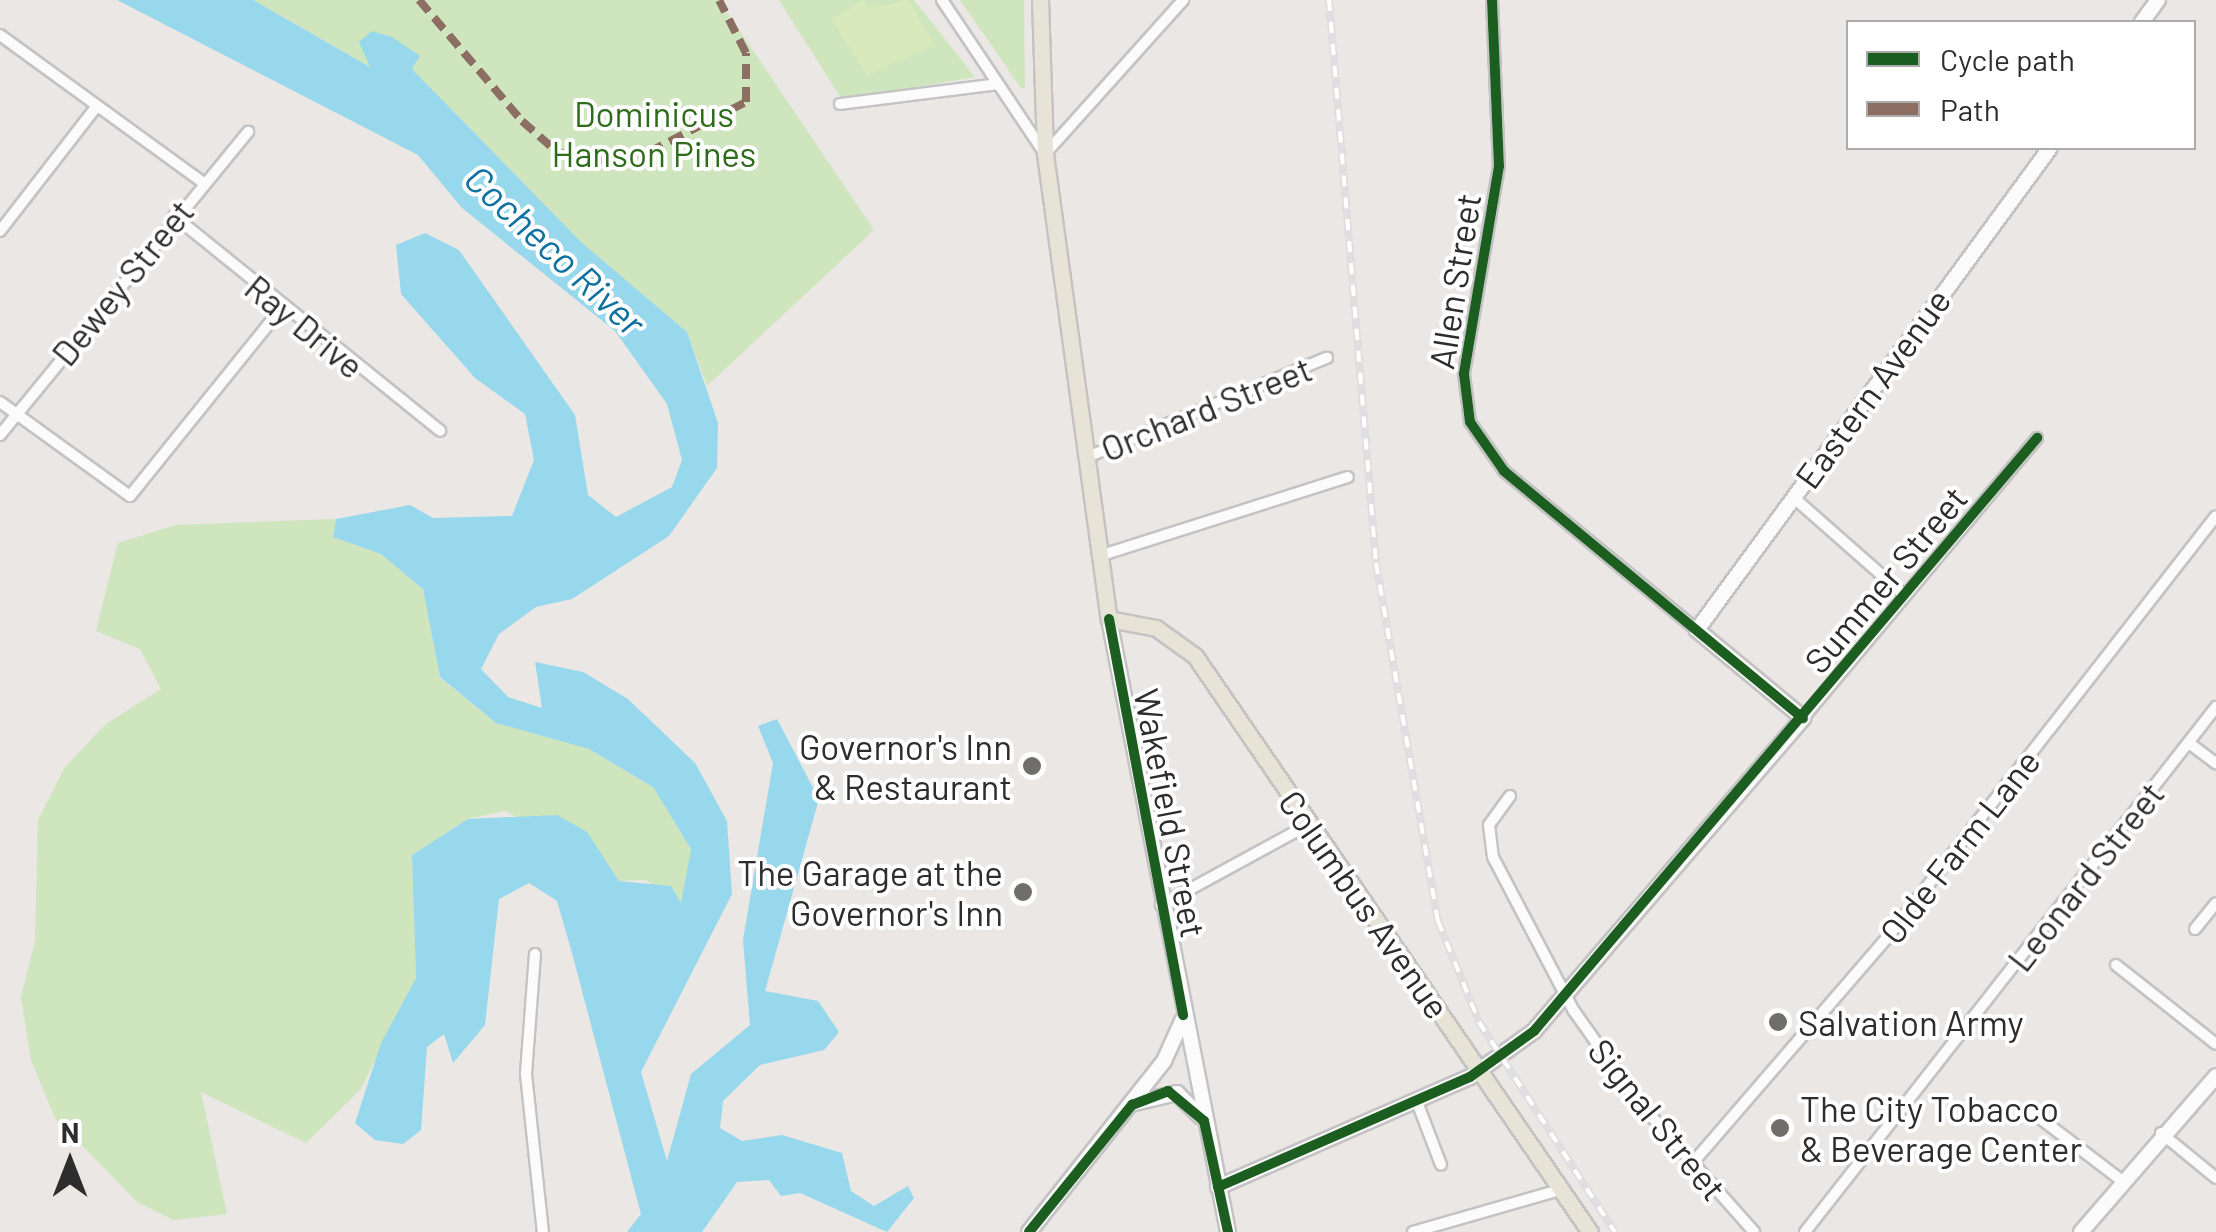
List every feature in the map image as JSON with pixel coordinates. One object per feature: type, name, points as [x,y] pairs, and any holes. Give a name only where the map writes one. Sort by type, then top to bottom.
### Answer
[{"type":"main road","name":"Wakefield Street","points":[[1040,0],[1046,154],[1109,619]]},
{"type":"main road","name":"Columbus Avenue","points":[[1109,619],[1184,644],[1482,1070],[1590,1232]]},
{"type":"street","points":[[942,0],[1046,154],[1184,0]]},
{"type":"street","name":"Allen Street","points":[[1492,0],[1499,166],[1464,374],[1470,422],[1504,471],[1803,718]]},
{"type":"street","points":[[0,35],[202,182]]},
{"type":"street","points":[[840,104],[998,84]]},
{"type":"street","points":[[0,231],[97,106]]},
{"type":"street","name":"Dewey Street","points":[[0,435],[174,216],[248,132]]},
{"type":"street","name":"Eastern Avenue","points":[[1697,630],[2049,150]]},
{"type":"street","name":"Ray Drive","points":[[174,216],[281,309],[440,432]]},
{"type":"street","points":[[0,402],[130,496],[281,309]]},
{"type":"street","name":"Orchard Street","points":[[1085,458],[1328,358]]},
{"type":"street","name":"Summer Street","points":[[1218,1187],[1482,1070],[1568,1000],[2037,438]]},
{"type":"street","points":[[1099,556],[1348,477]]},
{"type":"street","points":[[1794,496],[1904,595]]},
{"type":"street","name":"Olde Farm Lane","points":[[1690,1166],[1886,939],[2216,516]]},
{"type":"street","name":"Wakefield Street","points":[[1109,619],[1160,906],[1228,1232]]},
{"type":"street","name":"Leonard Street","points":[[1805,1232],[2216,708]]},
{"type":"street","points":[[2190,743],[2216,764]]},
{"type":"street","name":"Signal Street","points":[[1510,796],[1490,825],[1493,857],[1568,1000],[1690,1166],[1754,1232]]},
{"type":"street","points":[[1160,906],[1308,825]]},
{"type":"street","points":[[2195,929],[2216,903]]},
{"type":"street","points":[[535,954],[526,1074],[544,1232]]},
{"type":"street","points":[[2116,965],[2216,1044]]},
{"type":"street","points":[[1029,1232],[1132,1105],[1176,1043],[1183,1015]]},
{"type":"street","points":[[2081,1232],[2161,1132],[2216,1076]]},
{"type":"street","points":[[1132,1105],[1177,1093],[1204,1121]]},
{"type":"street","points":[[1417,1102],[1441,1166]]},
{"type":"street","points":[[2032,1112],[2120,1180]]},
{"type":"street","points":[[2161,1132],[2216,1178]]},
{"type":"street","points":[[1413,1232],[1564,1189]]},
{"type":"green space","name":"Dominicus Hanson Pines","points":[[253,0],[719,0],[874,230],[707,386],[687,332],[581,242],[411,68],[420,56],[372,68]]},
{"type":"green space","points":[[779,0],[914,0],[975,77],[842,100]]},
{"type":"green space","points":[[863,0],[869,9],[908,0],[934,44],[867,76],[832,20]]},
{"type":"green space","points":[[960,0],[1024,0],[1025,88],[1021,88]]},
{"type":"green space","points":[[336,519],[333,537],[381,554],[423,589],[440,678],[496,723],[589,749],[653,787],[691,849],[681,905],[646,880],[619,881],[607,863],[505,811],[468,819],[412,855],[416,978],[361,1089],[306,1143],[201,1092],[227,1214],[173,1220],[137,1202],[55,1118],[31,1060],[21,997],[35,941],[38,820],[65,767],[106,724],[161,689],[140,649],[96,631],[118,543],[176,525]]},
{"type":"water","name":"Cocheco River","points":[[117,0],[253,0],[370,67],[359,42],[372,31],[392,37],[420,56],[412,69],[581,242],[687,332],[718,423],[717,468],[669,536],[572,599],[536,607],[499,634],[481,669],[508,697],[542,708],[535,662],[583,672],[628,699],[695,763],[727,821],[732,894],[641,1072],[667,1161],[691,1074],[750,1025],[743,940],[773,763],[758,726],[777,719],[819,799],[765,991],[818,1001],[839,1032],[824,1050],[760,1065],[723,1101],[720,1128],[742,1141],[782,1135],[842,1153],[851,1191],[874,1206],[908,1186],[914,1198],[887,1232],[800,1193],[781,1196],[769,1180],[737,1182],[702,1232],[627,1232],[641,1214],[572,953],[557,901],[529,883],[499,899],[485,1025],[453,1063],[444,1034],[427,1047],[421,1130],[403,1144],[375,1140],[355,1123],[381,1043],[416,978],[412,855],[468,819],[557,815],[587,832],[619,881],[671,886],[681,903],[691,849],[653,787],[589,749],[496,723],[440,677],[423,589],[381,554],[333,537],[336,519],[410,505],[433,518],[512,516],[534,460],[525,414],[475,378],[401,294],[396,245],[425,233],[459,250],[575,415],[588,495],[616,517],[672,487],[682,460],[667,404],[615,331],[462,208],[418,155]]},
{"type":"railway","points":[[1329,0],[1376,563],[1438,921],[1479,1022],[1615,1232]]},
{"type":"marked path","points":[[419,0],[522,121],[556,151],[592,162],[649,152],[746,102],[746,53],[719,0]]},
{"type":"cycle path","points":[[1492,0],[1499,166],[1464,374],[1470,422],[1504,471],[1803,718]]},
{"type":"cycle path","points":[[1218,1187],[1470,1077],[1534,1031],[2037,438]]},
{"type":"cycle path","points":[[1109,619],[1183,1015]]},
{"type":"cycle path","points":[[1029,1232],[1132,1105],[1168,1091],[1204,1121],[1228,1232]]},
{"type":"place","name":"Governor's Inn & Restaurant","points":[[1032,766]]},
{"type":"place","name":"The Garage at the Governor's Inn","points":[[1023,892]]},
{"type":"place","name":"Salvation Army","points":[[1778,1022]]},
{"type":"place","name":"The City Tobacco & Beverage Center","points":[[1780,1128]]}]
